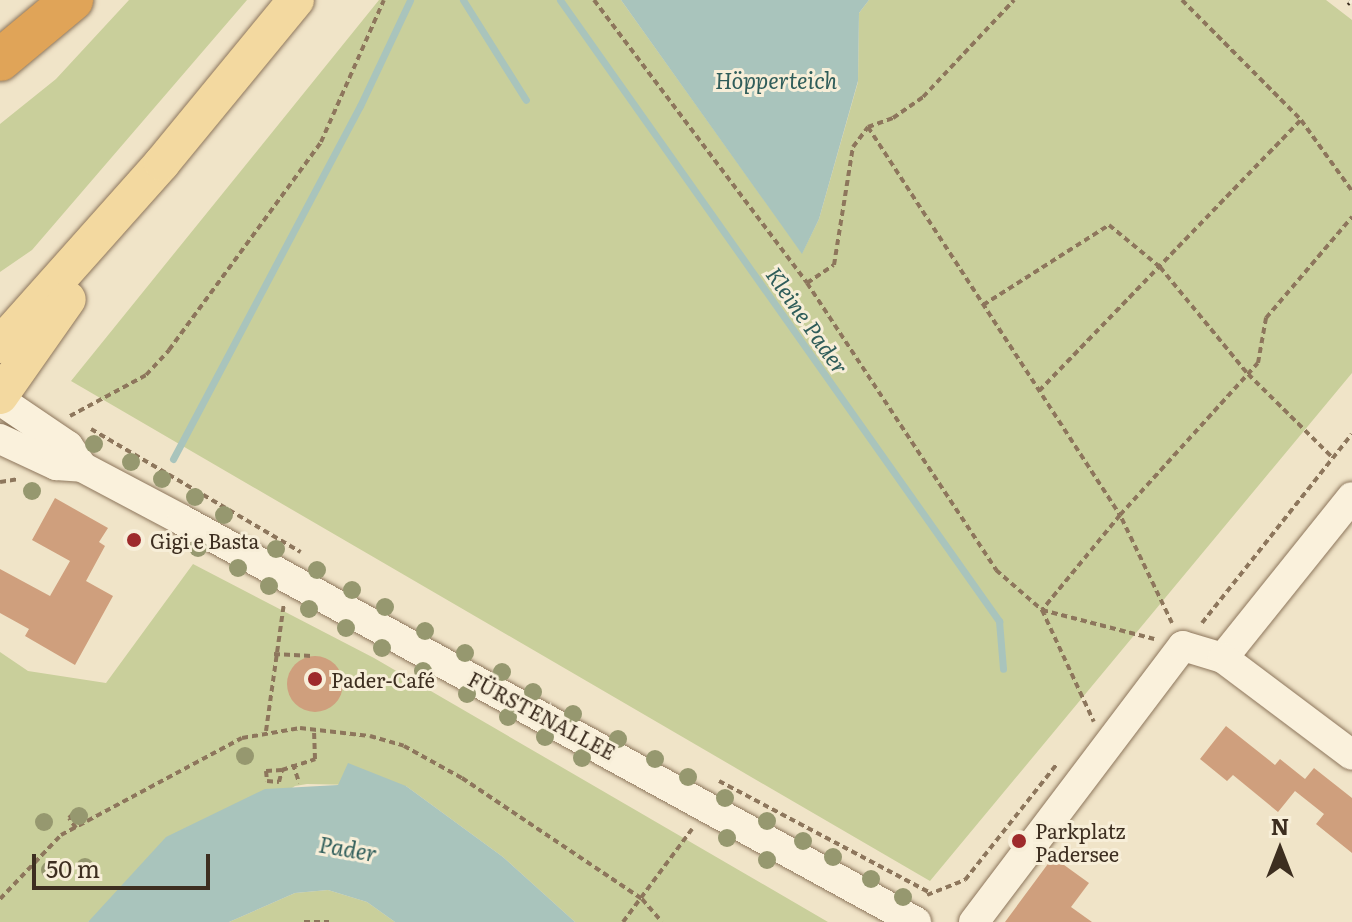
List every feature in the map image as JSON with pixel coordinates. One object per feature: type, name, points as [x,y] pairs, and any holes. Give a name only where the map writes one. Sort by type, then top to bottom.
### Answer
[{"type":"highway","points":[[0,60],[72,0]]},
{"type":"main road","points":[[0,345],[162,163],[296,0]]},
{"type":"main road","points":[[0,398],[162,163]]},
{"type":"street","name":"FÜRSTENALLEE","points":[[0,398],[68,446],[82,467]]},
{"type":"street","name":"FÜRSTENALLEE","points":[[0,439],[56,465],[82,467],[706,804],[916,922]]},
{"type":"street","points":[[1223,658],[1352,497]]},
{"type":"street","points":[[974,922],[1183,646],[1223,658],[1352,755]]},
{"type":"path","points":[[67,422],[70,416],[146,375],[169,350],[321,142],[384,0]]},
{"type":"path","points":[[594,0],[807,283],[996,570],[1042,610],[1092,720]]},
{"type":"path","points":[[807,283],[834,265],[853,147],[868,127],[893,118],[923,97],[1014,0]]},
{"type":"path","points":[[1182,0],[1301,120],[1352,191]]},
{"type":"path","points":[[1039,391],[1301,120]]},
{"type":"path","points":[[868,127],[1120,515],[1183,646]]},
{"type":"path","points":[[1042,610],[1120,515],[1258,363],[1266,318],[1352,217]]},
{"type":"path","points":[[983,305],[1109,225],[1160,267],[1248,374],[1333,458]]},
{"type":"path","points":[[70,416],[308,556]]},
{"type":"path","points":[[1183,646],[1352,434]]},
{"type":"path","points":[[0,482],[30,477]]},
{"type":"path","points":[[266,731],[274,654],[284,604]]},
{"type":"path","points":[[1042,610],[1183,646]]},
{"type":"path","points":[[274,654],[312,656]]},
{"type":"path","points":[[282,770],[279,782],[272,784],[264,776],[273,769],[282,770],[315,759],[314,729]]},
{"type":"path","points":[[0,899],[15,878],[76,828],[242,738],[266,731],[314,729],[404,746],[462,778],[642,899],[662,922]]},
{"type":"path","points":[[293,764],[299,783]]},
{"type":"path","points":[[623,922],[706,804],[929,892]]},
{"type":"path","points":[[76,828],[69,818],[75,812],[83,811],[89,821]]},
{"type":"path","points":[[304,922],[329,922]]},
{"type":"green space","points":[[129,0],[247,0],[32,250],[0,272],[0,124],[56,79]]},
{"type":"green space","points":[[379,0],[621,0],[802,253],[819,219],[858,82],[859,13],[869,0],[1326,0],[1352,20],[1352,373],[930,881],[71,381]]},
{"type":"green space","points":[[193,564],[374,658],[828,922],[575,922],[503,857],[406,786],[307,784],[295,786],[88,922],[0,922],[0,652],[28,671],[106,683]]},
{"type":"green space","points":[[328,890],[367,902],[395,922],[229,922],[295,893]]},
{"type":"water","name":"Höpperteich","points":[[621,0],[869,0],[859,13],[858,81],[819,219],[802,254]]},
{"type":"water","name":"Pader","points":[[348,763],[406,786],[503,857],[575,922],[395,922],[367,902],[328,890],[295,893],[229,922],[88,922],[166,837],[265,789],[338,785]]},
{"type":"building","points":[[55,498],[108,528],[99,542],[105,546],[86,581],[113,596],[75,665],[25,636],[29,629],[0,613],[0,569],[50,596],[70,561],[32,540]]},
{"type":"building","name":"Pader-Café","points":[[315,656],[335,664],[343,684],[335,704],[315,712],[295,704],[287,684],[295,664]]},
{"type":"building","points":[[1226,726],[1275,765],[1280,759],[1305,779],[1314,768],[1352,798],[1352,853],[1316,824],[1324,814],[1295,791],[1278,812],[1233,775],[1227,781],[1200,759]]},
{"type":"building","points":[[1053,857],[1089,883],[1071,907],[1092,922],[1005,922]]},
{"type":"waterway","points":[[173,459],[360,106],[410,0]]},
{"type":"waterway","points":[[463,0],[526,100]]},
{"type":"waterway","name":"Kleine Pader","points":[[560,0],[999,621],[1003,669]]},
{"type":"place","name":"Gigi e Basta","points":[[134,540]]},
{"type":"place","name":"Pader-Café","points":[[315,679]]},
{"type":"place","name":"Parkplatz Padersee","points":[[1019,841]]}]
